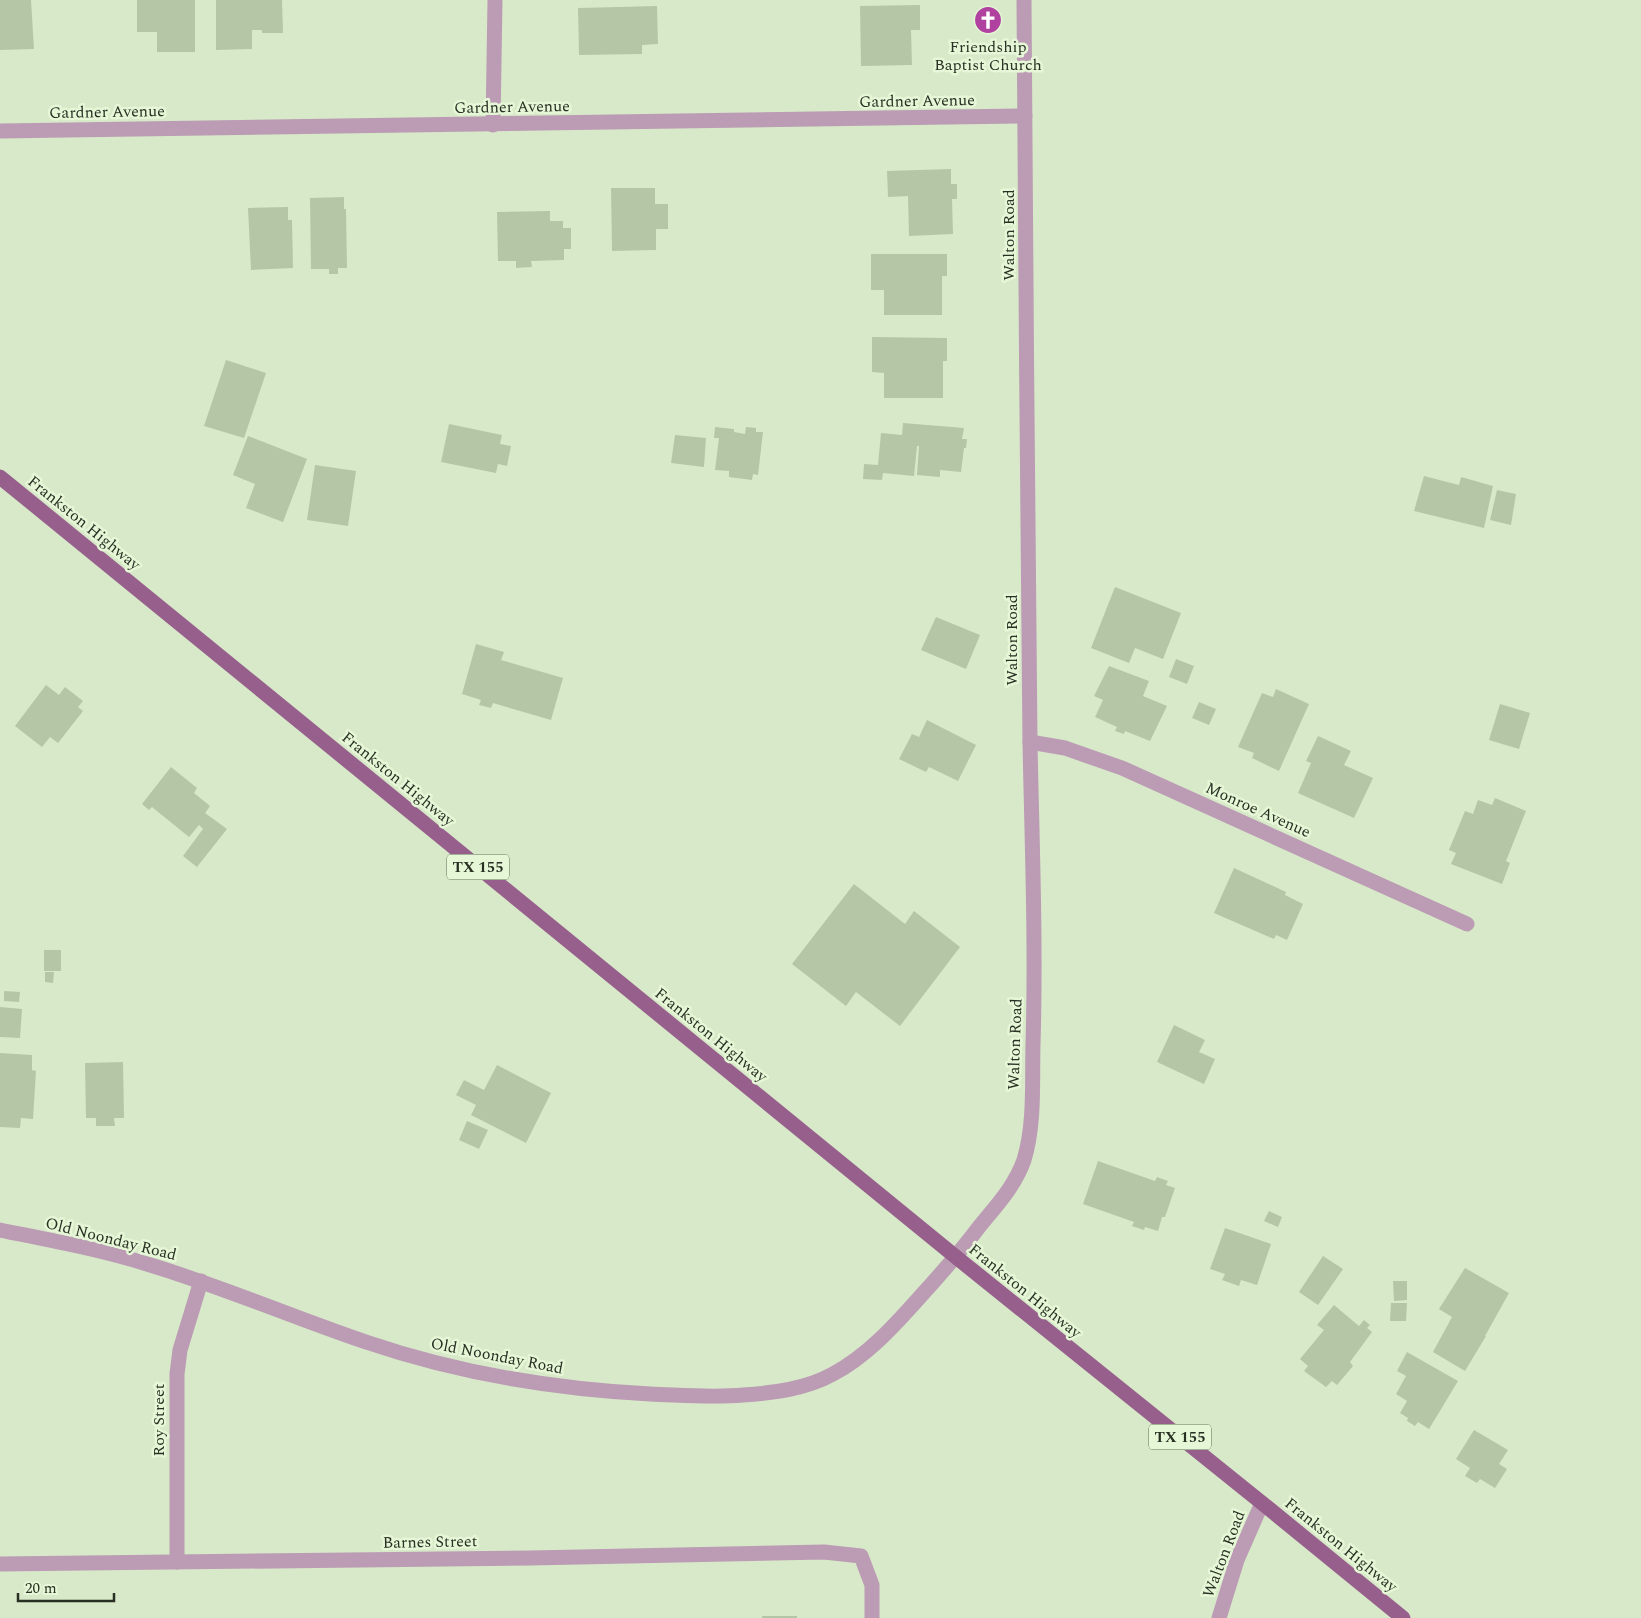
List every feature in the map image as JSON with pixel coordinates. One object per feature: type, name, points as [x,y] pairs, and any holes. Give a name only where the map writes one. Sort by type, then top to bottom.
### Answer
[{"type":"main road","name":"Frankston Highway","points":[[0,477],[956,1257],[1403,1618]]},
{"type":"street","points":[[493,125],[495,0]]},
{"type":"street","name":"Walton Road","points":[[956,1257],[1015,1182],[1028,1144],[1030,1114],[1035,984],[1030,742],[1024,0]]},
{"type":"street","name":"Gardner Avenue","points":[[0,131],[1025,116]]},
{"type":"street","name":"Monroe Avenue","points":[[1030,742],[1065,748],[1122,768],[1467,924]]},
{"type":"street","name":"Old Noonday Road","points":[[0,1230],[125,1258],[201,1281],[367,1342],[456,1368],[514,1379],[596,1390],[702,1396],[737,1396],[772,1392],[803,1386],[831,1376],[855,1360],[882,1337],[956,1257]]},
{"type":"street","name":"Roy Street","points":[[176,1562],[176,1374],[180,1350],[201,1281]]},
{"type":"street","name":"Walton Road","points":[[1219,1618],[1237,1560],[1262,1503]]},
{"type":"street","name":"Barnes Street","points":[[0,1564],[824,1552],[861,1556],[872,1586],[872,1618]]},
{"type":"building","points":[[0,0],[31,0],[34,49],[0,50]]},
{"type":"building","points":[[137,0],[195,0],[195,52],[157,52],[157,32],[137,32]]},
{"type":"building","points":[[216,0],[282,0],[283,33],[262,33],[262,30],[252,30],[252,49],[216,50]]},
{"type":"building","points":[[920,5],[920,30],[911,30],[912,65],[861,66],[860,6]]},
{"type":"building","points":[[657,6],[658,44],[642,45],[642,54],[579,55],[578,8]]},
{"type":"building","points":[[951,169],[951,184],[957,184],[957,199],[952,199],[953,234],[909,236],[908,196],[888,197],[887,171]]},
{"type":"building","points":[[611,188],[655,188],[655,204],[668,204],[668,229],[656,229],[656,250],[612,251]]},
{"type":"building","points":[[344,197],[347,268],[338,268],[338,274],[329,274],[329,269],[311,269],[310,198]]},
{"type":"building","points":[[288,207],[288,220],[292,220],[293,268],[251,270],[248,208]]},
{"type":"building","points":[[550,211],[550,221],[563,221],[563,228],[571,228],[571,249],[564,249],[564,260],[531,261],[532,267],[516,268],[516,261],[498,261],[497,212]]},
{"type":"building","points":[[871,254],[947,254],[947,276],[942,276],[942,315],[884,315],[884,290],[871,290]]},
{"type":"building","points":[[872,337],[947,338],[947,361],[943,361],[943,398],[884,398],[884,373],[872,372]]},
{"type":"building","points":[[226,360],[266,373],[244,438],[204,426]]},
{"type":"building","points":[[903,423],[964,428],[962,439],[967,439],[961,472],[940,470],[940,477],[917,475],[919,446],[917,446],[914,476],[883,473],[882,480],[863,479],[864,464],[878,465],[881,433],[902,435]]},
{"type":"building","points":[[449,424],[502,435],[500,444],[511,446],[507,466],[498,464],[496,473],[441,462]]},
{"type":"building","points":[[715,427],[734,429],[734,432],[745,434],[746,427],[756,428],[756,432],[763,432],[758,475],[753,474],[752,480],[729,477],[729,471],[715,470],[719,438],[714,438]]},
{"type":"building","points":[[675,435],[706,438],[704,467],[671,463]]},
{"type":"building","points":[[248,436],[307,459],[283,522],[246,508],[255,484],[233,475]]},
{"type":"building","points":[[315,465],[356,471],[348,526],[307,520]]},
{"type":"building","points":[[1424,476],[1459,485],[1461,477],[1493,486],[1484,528],[1414,511]]},
{"type":"building","points":[[1497,490],[1516,494],[1511,525],[1490,520]]},
{"type":"building","points":[[1115,587],[1181,613],[1163,659],[1135,648],[1129,663],[1091,648]]},
{"type":"building","points":[[936,617],[980,635],[966,669],[921,650]]},
{"type":"building","points":[[476,644],[504,652],[501,660],[563,678],[551,720],[493,703],[491,708],[479,705],[481,700],[462,694]]},
{"type":"building","points":[[1176,659],[1194,666],[1187,684],[1169,677]]},
{"type":"building","points":[[1109,666],[1149,681],[1143,696],[1167,706],[1150,741],[1125,731],[1124,734],[1115,731],[1117,727],[1095,717],[1103,700],[1094,696]]},
{"type":"building","points":[[46,685],[59,695],[65,687],[83,701],[78,707],[83,711],[58,743],[50,737],[42,747],[15,726]]},
{"type":"building","points":[[1276,689],[1309,704],[1279,771],[1252,758],[1254,753],[1238,747],[1262,693],[1273,697]]},
{"type":"building","points":[[1199,702],[1216,709],[1209,725],[1192,718]]},
{"type":"building","points":[[1500,704],[1530,713],[1519,749],[1489,740]]},
{"type":"building","points":[[927,720],[976,745],[958,781],[929,767],[926,772],[899,759],[912,734],[919,737]]},
{"type":"building","points":[[1318,736],[1351,751],[1344,765],[1373,778],[1354,818],[1298,793],[1311,763],[1306,761]]},
{"type":"building","points":[[171,767],[197,788],[194,793],[210,806],[205,813],[227,829],[197,867],[183,856],[203,829],[199,825],[189,837],[152,807],[149,810],[142,804]]},
{"type":"building","points":[[1495,798],[1526,811],[1506,861],[1510,863],[1502,884],[1451,864],[1456,853],[1449,850],[1465,811],[1473,814],[1478,800],[1492,805]]},
{"type":"building","points":[[1234,868],[1286,892],[1285,895],[1303,904],[1287,940],[1276,935],[1274,939],[1214,913]]},
{"type":"building","points":[[854,884],[905,924],[914,911],[960,947],[900,1026],[856,992],[846,1006],[792,964]]},
{"type":"building","points":[[44,950],[61,950],[61,971],[44,971]]},
{"type":"building","points":[[45,972],[54,972],[53,983],[45,982]]},
{"type":"building","points":[[4,991],[20,992],[19,1002],[4,1001]]},
{"type":"building","points":[[0,1007],[22,1009],[20,1038],[0,1037]]},
{"type":"building","points":[[1174,1025],[1205,1040],[1199,1052],[1215,1059],[1204,1084],[1157,1062]]},
{"type":"building","points":[[0,1053],[32,1055],[32,1070],[36,1071],[33,1119],[21,1118],[20,1128],[0,1127]]},
{"type":"building","points":[[123,1062],[124,1118],[114,1118],[115,1126],[96,1126],[96,1118],[86,1118],[85,1063]]},
{"type":"building","points":[[497,1065],[551,1093],[526,1143],[471,1115],[476,1105],[456,1095],[464,1080],[484,1090]]},
{"type":"building","points":[[467,1121],[488,1130],[479,1149],[459,1140]]},
{"type":"building","points":[[1098,1161],[1155,1181],[1157,1177],[1168,1181],[1166,1185],[1175,1188],[1158,1231],[1145,1227],[1144,1230],[1132,1226],[1134,1222],[1083,1204]]},
{"type":"building","points":[[1269,1211],[1282,1217],[1278,1227],[1264,1221]]},
{"type":"building","points":[[1225,1228],[1271,1244],[1257,1285],[1241,1280],[1239,1286],[1222,1280],[1225,1274],[1210,1269]]},
{"type":"building","points":[[1323,1256],[1343,1269],[1318,1305],[1299,1292]]},
{"type":"building","points":[[1465,1268],[1509,1293],[1465,1371],[1433,1352],[1452,1317],[1439,1309]]},
{"type":"building","points":[[1393,1281],[1407,1281],[1407,1300],[1394,1301]]},
{"type":"building","points":[[1391,1303],[1407,1303],[1406,1321],[1390,1321]]},
{"type":"building","points":[[1334,1305],[1359,1326],[1364,1320],[1370,1325],[1367,1328],[1372,1332],[1350,1362],[1353,1366],[1337,1385],[1332,1381],[1326,1387],[1304,1371],[1308,1366],[1300,1359],[1324,1330],[1317,1325]]},
{"type":"building","points":[[1407,1352],[1458,1381],[1429,1429],[1418,1422],[1415,1426],[1400,1413],[1407,1401],[1396,1394],[1406,1376],[1397,1371]]},
{"type":"building","points":[[1474,1430],[1508,1450],[1499,1464],[1507,1469],[1495,1488],[1480,1479],[1477,1483],[1465,1476],[1470,1468],[1456,1459]]},
{"type":"building","points":[[762,1616],[797,1616],[797,1618],[762,1618]]},
{"type":"place","name":"Friendship Baptist Church","points":[[988,20]]}]
